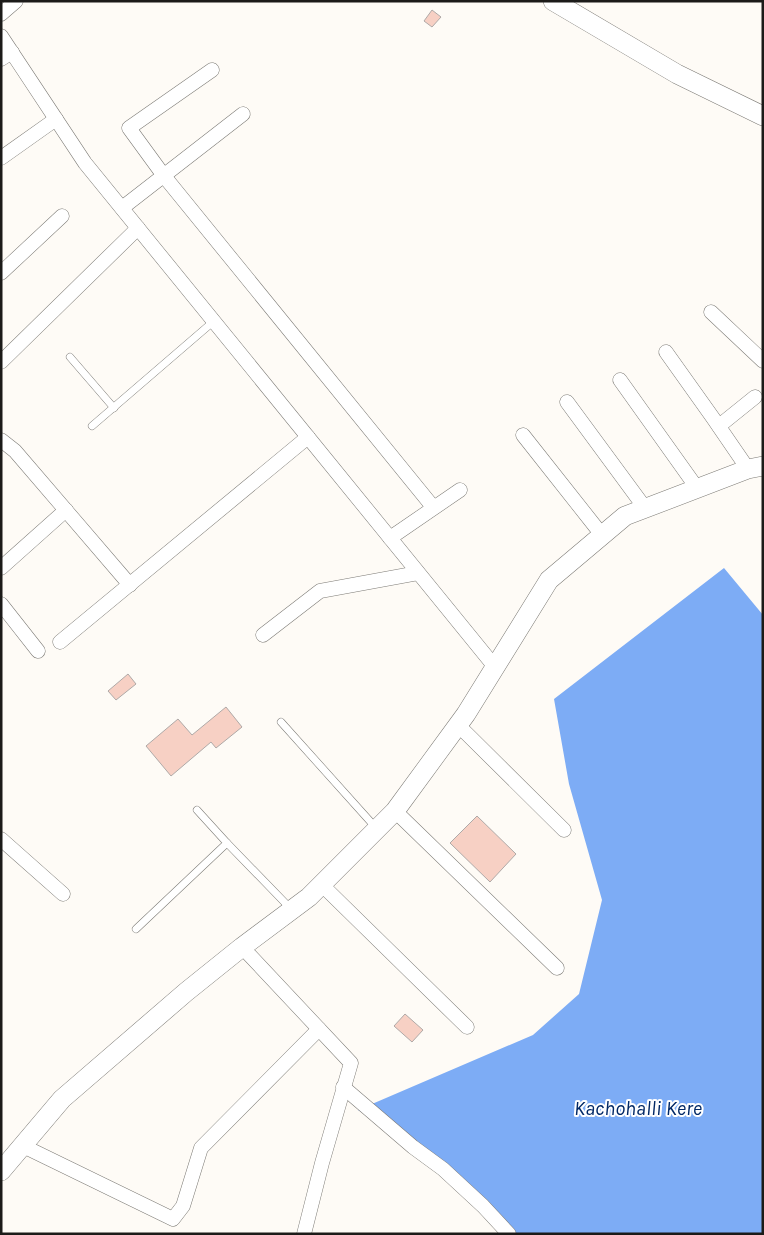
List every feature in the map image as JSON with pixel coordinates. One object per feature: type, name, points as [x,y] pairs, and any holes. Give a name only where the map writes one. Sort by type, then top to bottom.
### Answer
[{"type":"street","points":[[1,14],[16,1]]},
{"type":"street","points":[[553,1],[677,74],[763,116]]},
{"type":"street","points":[[1,36],[7,56],[56,119],[85,163],[495,667]]},
{"type":"street","points":[[212,70],[129,128],[164,176],[433,507]]},
{"type":"street","points":[[122,208],[243,114]]},
{"type":"street","points":[[1,158],[56,119]]},
{"type":"street","points":[[1,273],[62,216]]},
{"type":"street","points":[[1,362],[138,228]]},
{"type":"street","points":[[711,312],[763,361]]},
{"type":"street","points":[[1,1171],[62,1099],[186,992],[309,897],[395,811],[458,725],[549,580],[624,516],[755,467],[719,426],[666,352]]},
{"type":"street","points":[[620,380],[697,488]]},
{"type":"street","points":[[719,426],[755,397]]},
{"type":"street","points":[[567,402],[645,508]]},
{"type":"street","points":[[523,435],[602,535]]},
{"type":"street","points":[[60,642],[308,437]]},
{"type":"street","points":[[1,440],[15,452],[130,584]]},
{"type":"street","points":[[390,538],[460,490]]},
{"type":"street","points":[[1,568],[66,510]]},
{"type":"street","points":[[263,635],[320,591],[418,573]]},
{"type":"street","points":[[1,604],[38,650]]},
{"type":"street","points":[[458,725],[564,830]]},
{"type":"street","points":[[395,811],[557,968]]},
{"type":"street","points":[[1,840],[63,894]]},
{"type":"street","points":[[322,884],[467,1027]]},
{"type":"street","points":[[242,947],[350,1063],[304,1234]]},
{"type":"street","points":[[23,1146],[173,1219],[184,1206],[201,1148],[319,1029]]},
{"type":"street","points":[[343,1087],[413,1147],[443,1169],[483,1206],[508,1234]]},
{"type":"lane","points":[[92,426],[214,321]]},
{"type":"lane","points":[[70,358],[114,408]]},
{"type":"lane","points":[[281,722],[378,829]]},
{"type":"lane","points":[[197,810],[292,910]]},
{"type":"lane","points":[[136,929],[227,843]]},
{"type":"water","name":"Kachohalli Kere","points":[[724,568],[763,615],[763,1234],[517,1234],[446,1163],[358,1110],[533,1035],[579,994],[602,900],[569,784],[554,699]]},
{"type":"building","points":[[432,10],[441,17],[432,27],[424,21]]},
{"type":"building","points":[[128,674],[136,684],[116,700],[108,691]]},
{"type":"building","points":[[226,707],[242,727],[216,748],[211,742],[171,776],[146,746],[178,719],[192,735]]},
{"type":"building","points":[[477,816],[516,854],[490,882],[450,843]]},
{"type":"building","points":[[405,1014],[423,1030],[412,1042],[394,1026]]}]
